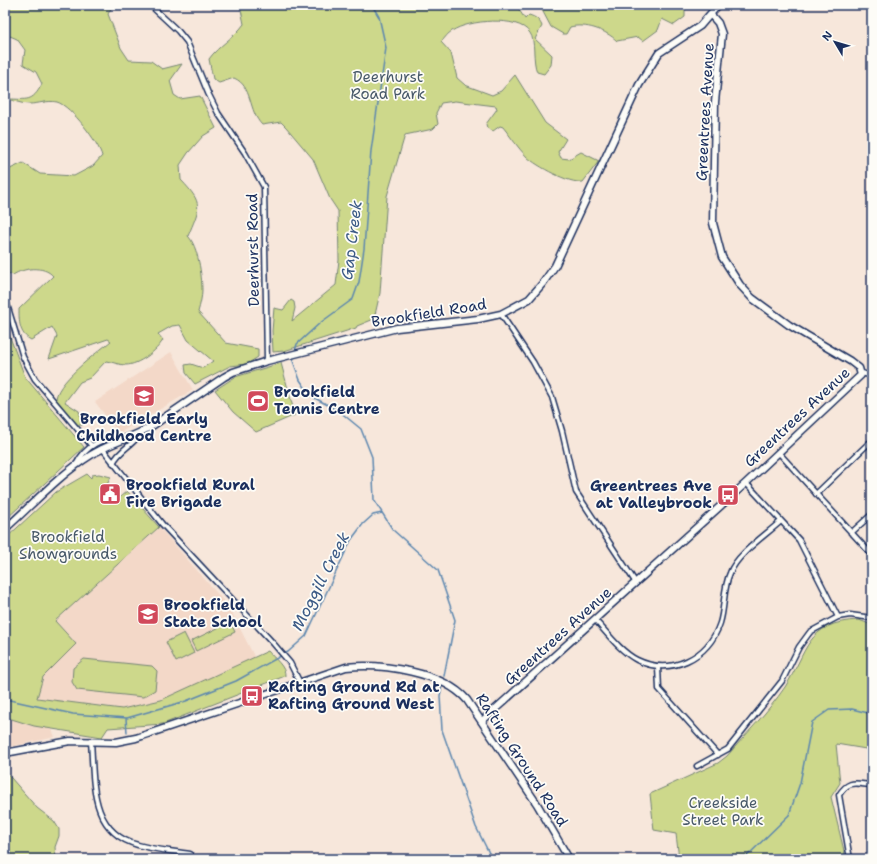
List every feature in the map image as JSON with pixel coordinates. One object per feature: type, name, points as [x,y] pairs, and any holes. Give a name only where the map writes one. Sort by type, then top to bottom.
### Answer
[{"type":"main road","name":"Brookfield Road","points":[[5,529],[76,465],[102,448],[140,433],[233,372],[267,361],[397,328],[478,319],[501,314],[529,299],[555,266],[639,85],[659,53],[700,26],[718,5]]},
{"type":"main road","name":"Greentrees Avenue","points":[[482,721],[636,584],[860,378],[862,373],[850,361],[789,326],[752,298],[740,285],[722,257],[713,223],[715,102],[722,34],[718,23],[710,15]]},
{"type":"main road","name":"Rafting Ground Road","points":[[5,753],[70,741],[91,740],[116,742],[136,738],[300,684],[346,667],[373,666],[432,677],[455,688],[467,700],[545,816],[569,859]]},
{"type":"street","name":"Deerhurst Road","points":[[150,5],[188,42],[208,93],[218,113],[245,153],[264,187],[267,361]]},
{"type":"street","points":[[5,298],[23,357],[35,379],[91,446]]},
{"type":"street","points":[[501,314],[533,362],[552,397],[562,431],[576,492],[636,584]]},
{"type":"street","points":[[862,373],[872,376]]},
{"type":"street","points":[[113,463],[120,451],[137,438],[140,433]]},
{"type":"street","points":[[76,465],[79,459],[91,446],[115,438],[125,440]]},
{"type":"street","points":[[816,494],[869,444]]},
{"type":"street","points":[[102,448],[162,524],[290,663],[300,684]]},
{"type":"street","points":[[779,453],[872,555]]},
{"type":"street","points":[[746,483],[799,540],[838,617]]},
{"type":"street","points":[[852,533],[872,514]]},
{"type":"street","points":[[595,620],[624,650],[636,659],[658,667],[688,660],[701,653],[713,639],[720,624],[729,573],[736,562],[781,521]]},
{"type":"street","points":[[697,766],[728,748],[782,681],[799,647],[810,632],[838,617],[850,615],[872,618]]},
{"type":"street","points":[[658,667],[659,689],[718,755]]},
{"type":"street","points":[[91,740],[96,800],[105,823],[121,838],[138,845],[190,854]]},
{"type":"street","points":[[850,859],[840,795],[844,787],[851,783],[872,785]]},
{"type":"shaded area","name":"Brookfield Early Childhood Centre","points":[[171,352],[193,390],[119,433],[95,402]]},
{"type":"shaded area","name":"Brookfield State School","points":[[159,527],[229,607],[255,658],[161,700],[122,709],[37,698],[43,677],[76,644],[55,621]]},
{"type":"shaded area","points":[[5,717],[34,726],[52,729],[55,737],[5,748]]},
{"type":"green space","points":[[5,5],[113,5],[108,14],[121,48],[129,60],[151,61],[162,69],[182,64],[170,81],[174,95],[180,99],[200,96],[216,128],[203,136],[180,165],[181,180],[193,195],[198,206],[188,236],[197,254],[201,277],[202,293],[198,312],[226,343],[258,349],[258,357],[247,364],[230,366],[195,384],[186,373],[185,365],[191,364],[203,368],[213,361],[188,340],[180,325],[172,326],[158,334],[163,340],[147,357],[136,363],[126,365],[106,361],[90,378],[80,382],[65,402],[79,411],[83,425],[77,425],[59,409],[56,402],[57,395],[62,386],[87,360],[111,341],[108,339],[49,359],[57,336],[52,327],[31,340],[22,331],[20,327],[19,309],[53,276],[44,270],[39,269],[28,269],[13,275],[5,272],[5,179],[10,169],[23,163],[40,174],[74,176],[93,166],[102,156],[96,143],[84,126],[70,110],[63,105],[57,102],[26,104],[8,99],[28,99],[35,94],[42,84],[36,72],[23,64],[25,50],[17,39],[10,36],[5,44]]},
{"type":"green space","name":"Deerhurst Road Park","points":[[240,5],[516,5],[525,19],[529,15],[538,20],[542,26],[535,39],[552,55],[551,65],[544,74],[537,72],[533,41],[530,33],[524,27],[515,24],[492,21],[459,27],[448,34],[441,42],[451,53],[457,78],[465,85],[492,95],[501,91],[515,75],[545,123],[566,139],[558,152],[561,158],[569,159],[581,152],[599,161],[583,182],[570,180],[545,169],[527,157],[503,127],[500,126],[493,131],[487,128],[486,124],[497,109],[496,106],[455,101],[441,103],[436,113],[438,124],[433,129],[405,135],[387,196],[380,293],[374,319],[357,326],[356,328],[284,351],[273,352],[272,331],[274,308],[283,310],[291,300],[294,302],[295,308],[292,321],[336,285],[339,260],[338,211],[330,199],[313,159],[286,127],[281,122],[262,125],[254,113],[248,93],[240,82],[234,78],[219,83],[213,79],[209,59],[244,24]]},
{"type":"green space","points":[[542,5],[685,5],[685,17],[674,25],[662,19],[658,30],[643,41],[638,37],[617,41],[595,28],[582,26],[570,27],[566,34],[563,34],[551,27],[541,8]]},
{"type":"green space","points":[[5,324],[25,377],[84,447],[5,520]]},
{"type":"green space","name":"Brookfield Tennis Centre","points":[[281,363],[295,415],[256,432],[233,412],[215,390],[235,377]]},
{"type":"green space","name":"Brookfield Showgrounds","points":[[87,474],[91,478],[92,475],[99,474],[111,477],[103,492],[113,503],[127,491],[159,527],[55,621],[76,644],[43,677],[37,698],[122,709],[161,700],[268,651],[282,666],[285,676],[163,724],[108,728],[102,737],[34,726],[5,717],[5,539],[56,492]]},
{"type":"green space","name":"Creekside Street Park","points":[[859,620],[872,625],[872,750],[836,744],[840,783],[831,797],[846,859],[679,859],[676,834],[654,830],[650,794],[718,763],[727,756],[764,714],[785,687],[810,641],[828,626],[841,622]]},
{"type":"green space","points":[[230,622],[235,632],[196,651],[191,641]]},
{"type":"green space","points":[[184,633],[194,653],[176,662],[166,642]]},
{"type":"green space","points":[[84,659],[152,666],[157,671],[155,690],[143,697],[77,690],[72,682],[73,668]]},
{"type":"green space","points":[[5,771],[37,808],[54,821],[59,829],[59,836],[55,847],[56,859],[13,859],[5,851]]},
{"type":"waterway","name":"Gap Creek","points":[[295,351],[297,344],[320,323],[353,299],[359,282],[364,249],[371,151],[386,48],[379,17],[372,5]]},
{"type":"waterway","name":"Gap Creek","points":[[294,357],[293,361],[300,380],[311,396],[339,411],[361,429],[372,457],[374,500],[393,530],[438,570],[455,620],[444,676]]},
{"type":"waterway","name":"Moggill Creek","points":[[5,699],[73,714],[127,718],[186,701],[236,681],[288,652],[306,636],[351,540],[363,524],[373,515],[382,513]]},
{"type":"waterway","name":"Moggill Creek","points":[[442,685],[440,696],[442,730],[476,827],[492,859]]},
{"type":"waterway","name":"Moggill Creek","points":[[744,859],[789,815],[800,783],[812,722],[829,710],[852,709],[872,714]]},
{"type":"waterway","points":[[126,718],[127,733]]},
{"type":"place","name":"Brookfield Early Childhood Centre","points":[[144,396]]},
{"type":"place","name":"Brookfield Tennis Centre","points":[[258,401]]},
{"type":"place","name":"Brookfield Rural Fire Brigade","points":[[110,494]]},
{"type":"place","name":"Greentrees Ave at Valleybrook","points":[[728,495]]},
{"type":"place","name":"Brookfield State School","points":[[148,614]]},
{"type":"place","name":"Rafting Ground Rd at Rafting Ground West","points":[[252,696]]}]
